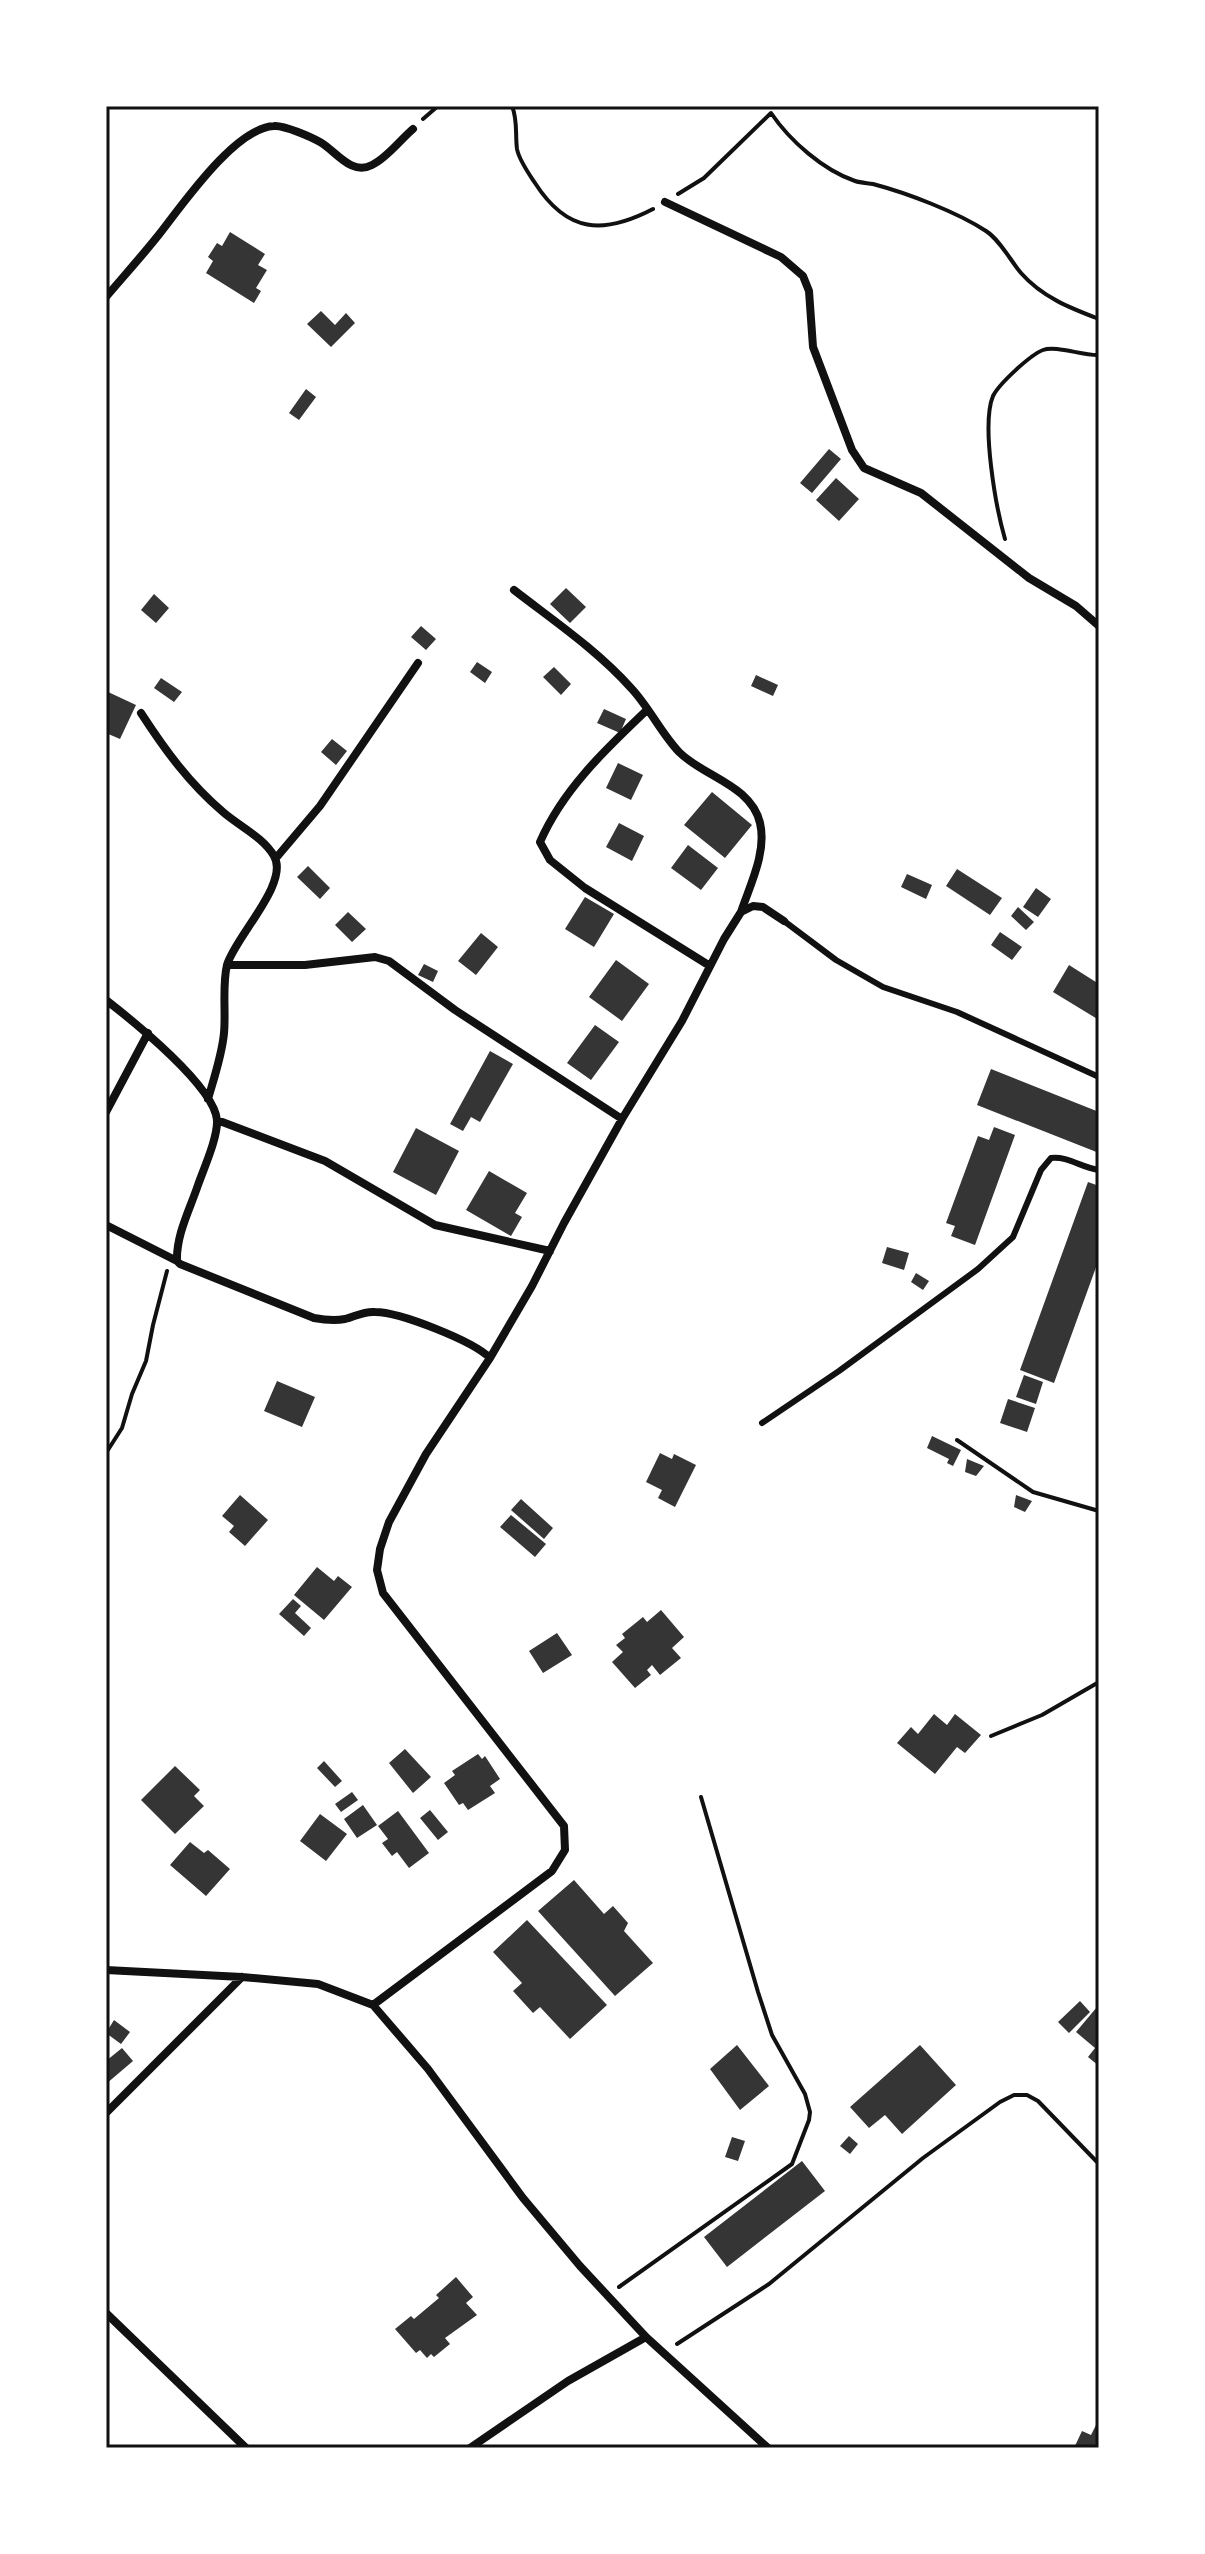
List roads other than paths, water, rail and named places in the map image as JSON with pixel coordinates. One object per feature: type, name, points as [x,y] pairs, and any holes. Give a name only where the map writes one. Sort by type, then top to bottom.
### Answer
[{"type":"street","points":[[106,297],[206,174],[254,132],[275,125],[296,132],[321,143],[349,166],[361,169],[373,165],[413,129]]},
{"type":"street","points":[[665,202],[781,257],[803,276],[809,291],[813,347],[852,450],[864,468],[921,493],[1029,578],[1076,606],[1099,626]]},
{"type":"street","points":[[373,2005],[552,1871],[565,1850],[564,1826],[383,1593],[377,1570],[389,1522],[426,1454],[490,1358],[622,1119],[682,1021],[741,912],[761,845],[760,824],[744,795],[679,751],[635,691],[607,662],[514,590]]},
{"type":"street","points":[[276,858],[320,806],[418,663]]},
{"type":"street","points":[[647,710],[607,748],[569,791],[540,842],[550,860],[585,888],[710,966]]},
{"type":"street","points":[[141,713],[189,781],[262,842],[276,858],[278,871],[273,886],[227,965],[224,1036],[208,1099]]},
{"type":"street","points":[[741,912],[753,906],[763,907],[784,921]]},
{"type":"street","points":[[227,965],[305,965],[375,957],[389,961],[455,1010],[622,1119]]},
{"type":"street","points":[[106,1000],[148,1033],[208,1099],[217,1120],[207,1162],[174,1259]]},
{"type":"street","points":[[106,1112],[148,1033]]},
{"type":"street","points":[[217,1120],[325,1161],[435,1225],[550,1251]]},
{"type":"street","points":[[106,1225],[208,1277],[314,1318],[329,1321],[362,1312],[390,1313],[471,1343],[490,1358]]},
{"type":"street","points":[[106,1970],[318,1984],[373,2005],[428,2069],[523,2198],[580,2266],[646,2337],[768,2448]]},
{"type":"street","points":[[106,2113],[242,1977]]},
{"type":"street","points":[[106,2313],[246,2448]]},
{"type":"street","points":[[470,2448],[568,2381],[646,2337]]},
{"type":"lane","points":[[784,921],[836,960],[883,987],[957,1012],[1099,1077]]},
{"type":"lane","points":[[762,1423],[978,1269],[1013,1237],[1041,1170],[1051,1158],[1061,1156],[1088,1169],[1099,1170]]}]
